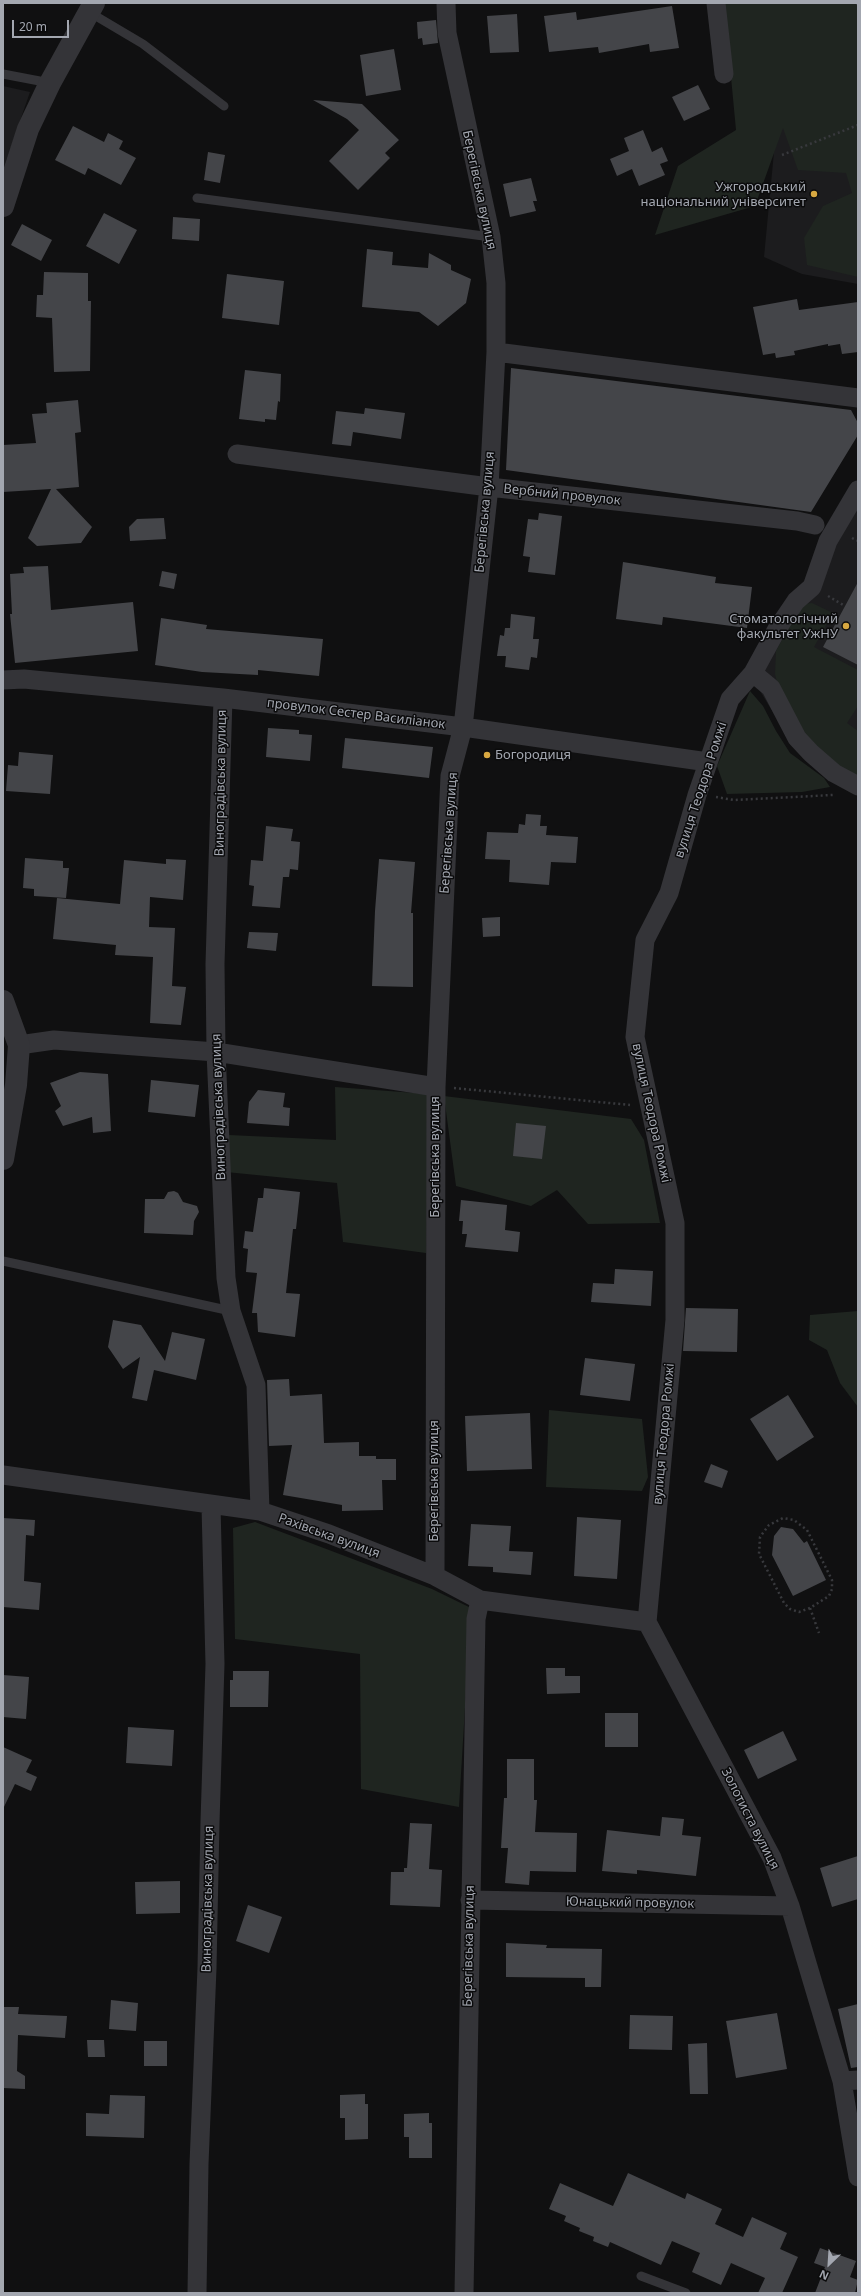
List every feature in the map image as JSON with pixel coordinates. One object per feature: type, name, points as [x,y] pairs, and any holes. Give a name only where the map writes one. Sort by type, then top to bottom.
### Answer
[{"type":"street","name":"Берегівська вулиця","points":[[435,1576],[436,1087],[450,776],[464,727],[489,487],[496,352],[496,283],[491,237],[447,33],[446,3]]},
{"type":"street","points":[[716,3],[724,74]]},
{"type":"street","points":[[3,206],[28,129],[50,83],[91,8]]},
{"type":"street","points":[[496,352],[858,398]]},
{"type":"street","name":"Вербний провулок","points":[[237,454],[489,487],[797,521],[815,525]]},
{"type":"street","name":"вулиця Теодора Ромжі","points":[[647,1622],[675,1320],[675,1223],[635,1037],[645,940],[669,893],[697,794],[730,699],[753,673],[777,629],[796,601],[812,587],[828,541],[858,490]]},
{"type":"street","points":[[753,673],[771,688],[797,738],[811,753],[834,773],[858,786]]},
{"type":"street","name":"провулок Сестер Василіанок","points":[[3,680],[24,679],[223,698],[464,727],[708,762]]},
{"type":"street","name":"Виноградівська вулиця","points":[[223,698],[216,964],[216,1052],[226,1278],[231,1310],[256,1386],[260,1511]]},
{"type":"street","points":[[3,1002],[19,1045],[16,1085],[3,1159]]},
{"type":"street","points":[[19,1045],[54,1040],[216,1052],[436,1087]]},
{"type":"street","name":"Рахівська вулиця","points":[[3,1475],[211,1506],[260,1511],[330,1534],[435,1576],[480,1600],[647,1622]]},
{"type":"street","name":"Виноградівська вулиця","points":[[197,2293],[198,2164],[208,1968],[210,1814],[215,1664],[211,1506]]},
{"type":"street","name":"Берегівська вулиця","points":[[464,2293],[476,1619],[480,1600]]},
{"type":"street","name":"Золотиста вулиця","points":[[647,1622],[772,1858],[850,2081],[858,2177]]},
{"type":"street","name":"Юнацький провулок","points":[[470,1900],[790,1906]]},
{"type":"lane","points":[[91,8],[143,44],[224,106]]},
{"type":"lane","points":[[3,74],[50,83]]},
{"type":"lane","points":[[197,198],[491,237]]},
{"type":"lane","points":[[3,1261],[231,1310]]},
{"type":"lane","points":[[641,2276],[686,2293]]},
{"type":"path","points":[[782,155],[858,125]]},
{"type":"path","points":[[851,537],[858,541]]},
{"type":"path","points":[[826,595],[845,606]]},
{"type":"path","points":[[697,794],[734,800],[833,795],[839,793]]},
{"type":"path","points":[[436,1087],[650,1107]]},
{"type":"path","points":[[783,1518],[794,1520],[807,1530],[832,1580],[832,1589],[829,1596],[810,1608],[799,1612],[790,1609],[784,1603],[759,1554],[760,1537],[769,1525],[783,1518]]},
{"type":"path","points":[[810,1608],[819,1633]]},
{"type":"shaded area","name":"Ужгородський національний університет","points":[[724,3],[858,3],[858,277],[807,265],[804,238],[823,206],[852,193],[846,173],[798,170],[783,128],[755,206],[655,235],[678,166],[736,130]]},
{"type":"shaded area","name":"Ужгородський національний університет","points":[[858,3],[858,284],[802,274],[764,257],[776,131]]},
{"type":"shaded area","points":[[3,86],[30,92],[3,170]]},
{"type":"shaded area","points":[[858,499],[858,784],[794,747],[754,681]]},
{"type":"shaded area","points":[[812,603],[833,613],[814,647],[858,670],[858,706],[847,723],[858,731],[858,776],[841,768],[812,747],[780,694],[775,674],[776,651],[801,604]]},
{"type":"shaded area","points":[[750,691],[763,706],[790,753],[824,778],[830,787],[802,792],[727,794],[717,766]]},
{"type":"shaded area","points":[[335,1087],[429,1094],[426,1253],[343,1242],[337,1183],[226,1172],[229,1135],[336,1140]]},
{"type":"shaded area","points":[[444,1096],[631,1119],[644,1140],[660,1223],[588,1224],[557,1190],[531,1206],[456,1186]]},
{"type":"shaded area","points":[[858,1311],[858,1407],[840,1383],[827,1350],[809,1340],[810,1315]]},
{"type":"shaded area","points":[[549,1410],[642,1419],[648,1477],[642,1491],[546,1487]]},
{"type":"shaded area","points":[[255,1522],[432,1589],[471,1608],[459,1807],[361,1789],[360,1654],[235,1639],[233,1528]]},
{"type":"building","points":[[672,6],[679,48],[650,52],[649,44],[599,53],[598,47],[549,52],[544,16],[576,12],[577,20]]},
{"type":"building","points":[[517,14],[519,52],[490,53],[487,16]]},
{"type":"building","points":[[436,20],[438,43],[423,45],[422,38],[418,39],[417,22]]},
{"type":"building","points":[[394,49],[401,90],[366,96],[360,55]]},
{"type":"building","points":[[698,85],[710,109],[684,121],[672,97]]},
{"type":"building","points":[[313,100],[362,104],[399,140],[385,153],[390,158],[358,190],[329,161],[359,130],[347,119]]},
{"type":"building","points":[[73,126],[104,142],[108,133],[123,141],[119,149],[136,158],[121,185],[88,168],[85,175],[55,160]]},
{"type":"building","points":[[643,130],[652,152],[662,147],[668,161],[660,164],[665,175],[639,186],[632,169],[617,176],[610,159],[629,151],[624,138]]},
{"type":"building","points":[[208,152],[225,155],[220,183],[204,180]]},
{"type":"building","points":[[531,178],[537,201],[533,201],[536,211],[510,217],[503,184]]},
{"type":"building","points":[[104,213],[137,230],[119,264],[86,246]]},
{"type":"building","points":[[173,217],[200,219],[199,241],[172,239]]},
{"type":"building","points":[[22,224],[52,240],[41,261],[11,245]]},
{"type":"building","points":[[367,249],[393,252],[392,265],[428,268],[429,253],[451,265],[451,270],[471,279],[466,303],[438,326],[419,312],[362,307]]},
{"type":"building","points":[[44,272],[88,273],[88,301],[91,301],[90,371],[54,372],[52,318],[36,317],[37,295],[43,295]]},
{"type":"building","points":[[227,274],[284,281],[279,325],[222,318]]},
{"type":"building","points":[[797,299],[799,310],[858,302],[858,352],[842,354],[840,344],[828,346],[828,344],[794,351],[795,355],[776,358],[775,353],[763,355],[753,307]]},
{"type":"building","points":[[511,368],[851,410],[858,423],[858,435],[811,512],[506,470]]},
{"type":"building","points":[[245,370],[281,374],[280,402],[278,401],[276,420],[265,419],[265,422],[239,419]]},
{"type":"building","points":[[78,400],[81,432],[75,433],[79,487],[56,489],[92,527],[81,543],[37,546],[28,538],[51,489],[3,492],[3,445],[36,443],[32,414],[47,413],[46,403]]},
{"type":"building","points":[[365,408],[405,413],[401,439],[353,432],[351,446],[332,444],[336,411],[364,414]]},
{"type":"building","points":[[539,513],[562,516],[555,575],[528,572],[530,557],[523,556],[528,519],[538,520]]},
{"type":"building","points":[[164,518],[166,539],[130,541],[129,527],[137,519]]},
{"type":"building","points":[[623,562],[716,577],[715,583],[752,587],[747,628],[663,617],[662,625],[616,619]]},
{"type":"building","points":[[48,566],[51,610],[133,602],[138,651],[15,663],[10,614],[12,614],[10,574],[24,573],[23,567]]},
{"type":"building","points":[[162,571],[177,574],[174,589],[159,586]]},
{"type":"building","name":"Стоматологічний факультет УжНУ","points":[[858,582],[858,665],[823,647]]},
{"type":"building","points":[[511,614],[535,617],[533,639],[539,639],[537,658],[531,657],[529,670],[505,667],[506,656],[497,656],[500,635],[504,636],[505,628],[510,628]]},
{"type":"building","points":[[161,618],[207,625],[206,629],[323,639],[319,676],[258,670],[258,675],[202,672],[155,665]]},
{"type":"building","points":[[268,728],[299,730],[299,734],[312,735],[310,761],[266,757]]},
{"type":"building","points":[[345,738],[433,747],[429,778],[342,768]]},
{"type":"building","points":[[19,752],[53,755],[50,794],[6,791],[8,765],[18,766]]},
{"type":"building","points":[[526,814],[541,815],[540,826],[547,826],[546,835],[578,837],[576,863],[551,862],[549,885],[509,882],[510,860],[485,859],[487,832],[518,833],[519,824],[525,825]]},
{"type":"building","points":[[266,826],[293,829],[291,841],[300,842],[298,870],[290,869],[289,877],[283,877],[280,908],[252,906],[254,886],[249,885],[251,860],[263,861]]},
{"type":"building","points":[[25,858],[63,861],[63,868],[69,868],[66,898],[34,896],[34,889],[23,888]]},
{"type":"building","points":[[166,859],[186,860],[183,900],[150,897],[149,927],[175,928],[172,986],[186,987],[181,1025],[150,1023],[153,957],[115,955],[116,945],[53,939],[57,898],[120,904],[124,860],[166,864]]},
{"type":"building","points":[[379,859],[415,862],[411,913],[413,913],[413,987],[372,986]]},
{"type":"building","points":[[500,917],[500,936],[483,937],[482,918]]},
{"type":"building","points":[[249,932],[278,933],[276,951],[247,948]]},
{"type":"building","points":[[80,1072],[108,1074],[111,1131],[93,1133],[92,1117],[63,1126],[55,1111],[61,1106],[50,1083]]},
{"type":"building","points":[[151,1080],[199,1085],[195,1117],[148,1112]]},
{"type":"building","points":[[258,1090],[285,1093],[283,1107],[290,1108],[289,1126],[247,1123],[249,1102]]},
{"type":"building","points":[[516,1123],[546,1126],[542,1159],[513,1156]]},
{"type":"building","points":[[264,1188],[300,1192],[296,1229],[293,1229],[286,1293],[300,1294],[295,1337],[258,1332],[257,1313],[252,1313],[257,1273],[246,1272],[248,1249],[243,1248],[245,1231],[253,1232],[258,1198],[263,1198]]},
{"type":"building","points":[[174,1191],[178,1193],[183,1202],[197,1206],[199,1212],[194,1221],[193,1235],[144,1233],[145,1199],[164,1199],[168,1192]]},
{"type":"building","points":[[461,1200],[507,1205],[505,1230],[520,1232],[518,1252],[465,1247],[467,1234],[462,1234],[463,1221],[459,1221]]},
{"type":"building","points":[[615,1269],[653,1271],[651,1306],[591,1302],[593,1283],[614,1284]]},
{"type":"building","points":[[686,1308],[738,1309],[737,1352],[683,1351]]},
{"type":"building","points":[[113,1320],[141,1325],[165,1361],[172,1332],[205,1339],[196,1380],[154,1370],[147,1401],[132,1398],[140,1357],[123,1369],[108,1347]]},
{"type":"building","points":[[585,1358],[635,1364],[630,1401],[580,1395]]},
{"type":"building","points":[[289,1379],[290,1396],[322,1394],[324,1443],[359,1442],[359,1456],[376,1456],[376,1459],[396,1459],[396,1480],[382,1480],[383,1510],[342,1511],[342,1505],[283,1495],[292,1445],[269,1446],[267,1380]]},
{"type":"building","points":[[788,1395],[814,1437],[777,1461],[750,1419]]},
{"type":"building","points":[[530,1413],[532,1469],[467,1471],[465,1416]]},
{"type":"building","points":[[711,1464],[728,1471],[722,1488],[704,1482]]},
{"type":"building","points":[[577,1517],[621,1520],[617,1579],[574,1576]]},
{"type":"building","points":[[3,1518],[35,1520],[34,1536],[26,1535],[24,1581],[41,1583],[39,1610],[3,1607]]},
{"type":"building","points":[[471,1524],[511,1526],[509,1551],[533,1552],[531,1575],[493,1572],[493,1567],[468,1566]]},
{"type":"building","points":[[781,1527],[793,1529],[804,1543],[807,1541],[826,1580],[793,1596],[772,1555],[774,1536]]},
{"type":"building","points":[[546,1668],[565,1668],[565,1676],[580,1676],[580,1693],[547,1694]]},
{"type":"building","points":[[233,1671],[269,1671],[268,1707],[230,1707],[230,1680],[233,1680]]},
{"type":"building","points":[[3,1675],[29,1677],[26,1719],[3,1717]]},
{"type":"building","points":[[605,1713],[638,1713],[638,1747],[605,1747]]},
{"type":"building","points":[[128,1727],[174,1730],[172,1766],[126,1763]]},
{"type":"building","points":[[783,1731],[797,1760],[758,1779],[744,1750]]},
{"type":"building","points":[[3,1747],[32,1760],[26,1772],[37,1777],[31,1791],[15,1784],[3,1809]]},
{"type":"building","points":[[507,1759],[534,1759],[534,1800],[537,1800],[535,1832],[577,1833],[576,1872],[530,1871],[529,1885],[505,1883],[508,1848],[501,1848],[504,1798],[507,1798]]},
{"type":"building","points":[[662,1817],[684,1819],[682,1835],[701,1837],[696,1876],[637,1870],[637,1874],[602,1871],[607,1830],[660,1836]]},
{"type":"building","points":[[410,1823],[432,1824],[429,1869],[442,1870],[440,1907],[390,1905],[391,1872],[404,1872],[404,1868],[407,1868]]},
{"type":"building","points":[[858,1856],[858,1899],[832,1907],[820,1868]]},
{"type":"building","points":[[180,1881],[180,1913],[136,1914],[135,1882]]},
{"type":"building","points":[[248,1905],[282,1917],[269,1953],[236,1941]]},
{"type":"building","points":[[506,1943],[547,1945],[546,1948],[602,1949],[601,1987],[585,1987],[585,1978],[506,1977]]},
{"type":"building","points":[[111,2000],[138,2003],[136,2031],[109,2029]]},
{"type":"building","points":[[858,2004],[858,2067],[851,2068],[838,2009]]},
{"type":"building","points":[[3,2007],[19,2007],[18,2014],[67,2016],[65,2038],[18,2035],[17,2071],[25,2076],[25,2089],[3,2088]]},
{"type":"building","points":[[777,2013],[787,2069],[736,2078],[726,2021]]},
{"type":"building","points":[[630,2015],[673,2016],[672,2050],[629,2049]]},
{"type":"building","points":[[87,2040],[104,2040],[105,2057],[88,2057]]},
{"type":"building","points":[[144,2041],[167,2041],[167,2066],[144,2066]]},
{"type":"building","points":[[707,2043],[708,2094],[690,2094],[688,2044]]},
{"type":"building","points":[[365,2094],[365,2104],[368,2104],[368,2139],[345,2140],[345,2118],[340,2118],[340,2095]]},
{"type":"building","points":[[110,2095],[145,2096],[144,2138],[86,2136],[86,2113],[109,2114]]},
{"type":"building","points":[[429,2113],[429,2123],[432,2123],[432,2158],[409,2158],[409,2137],[404,2137],[404,2114]]},
{"type":"building","points":[[628,2173],[685,2199],[687,2193],[722,2209],[715,2224],[743,2237],[752,2217],[787,2233],[780,2249],[798,2257],[782,2293],[758,2293],[765,2278],[731,2263],[721,2285],[692,2272],[700,2253],[672,2241],[661,2265],[610,2242],[608,2247],[593,2241],[594,2237],[579,2231],[580,2228],[564,2221],[566,2216],[549,2209],[560,2183],[613,2206]]},
{"type":"building","points":[[820,2248],[856,2261],[850,2277],[858,2280],[855,2293],[815,2293],[825,2267],[814,2263]]},
{"type":"place","name":"Ужгородський національний університет","points":[[814,194]]},
{"type":"place","name":"Стоматологічний факультет УжНУ","points":[[846,626]]},
{"type":"place","name":"Богородиця","points":[[487,755]]}]
